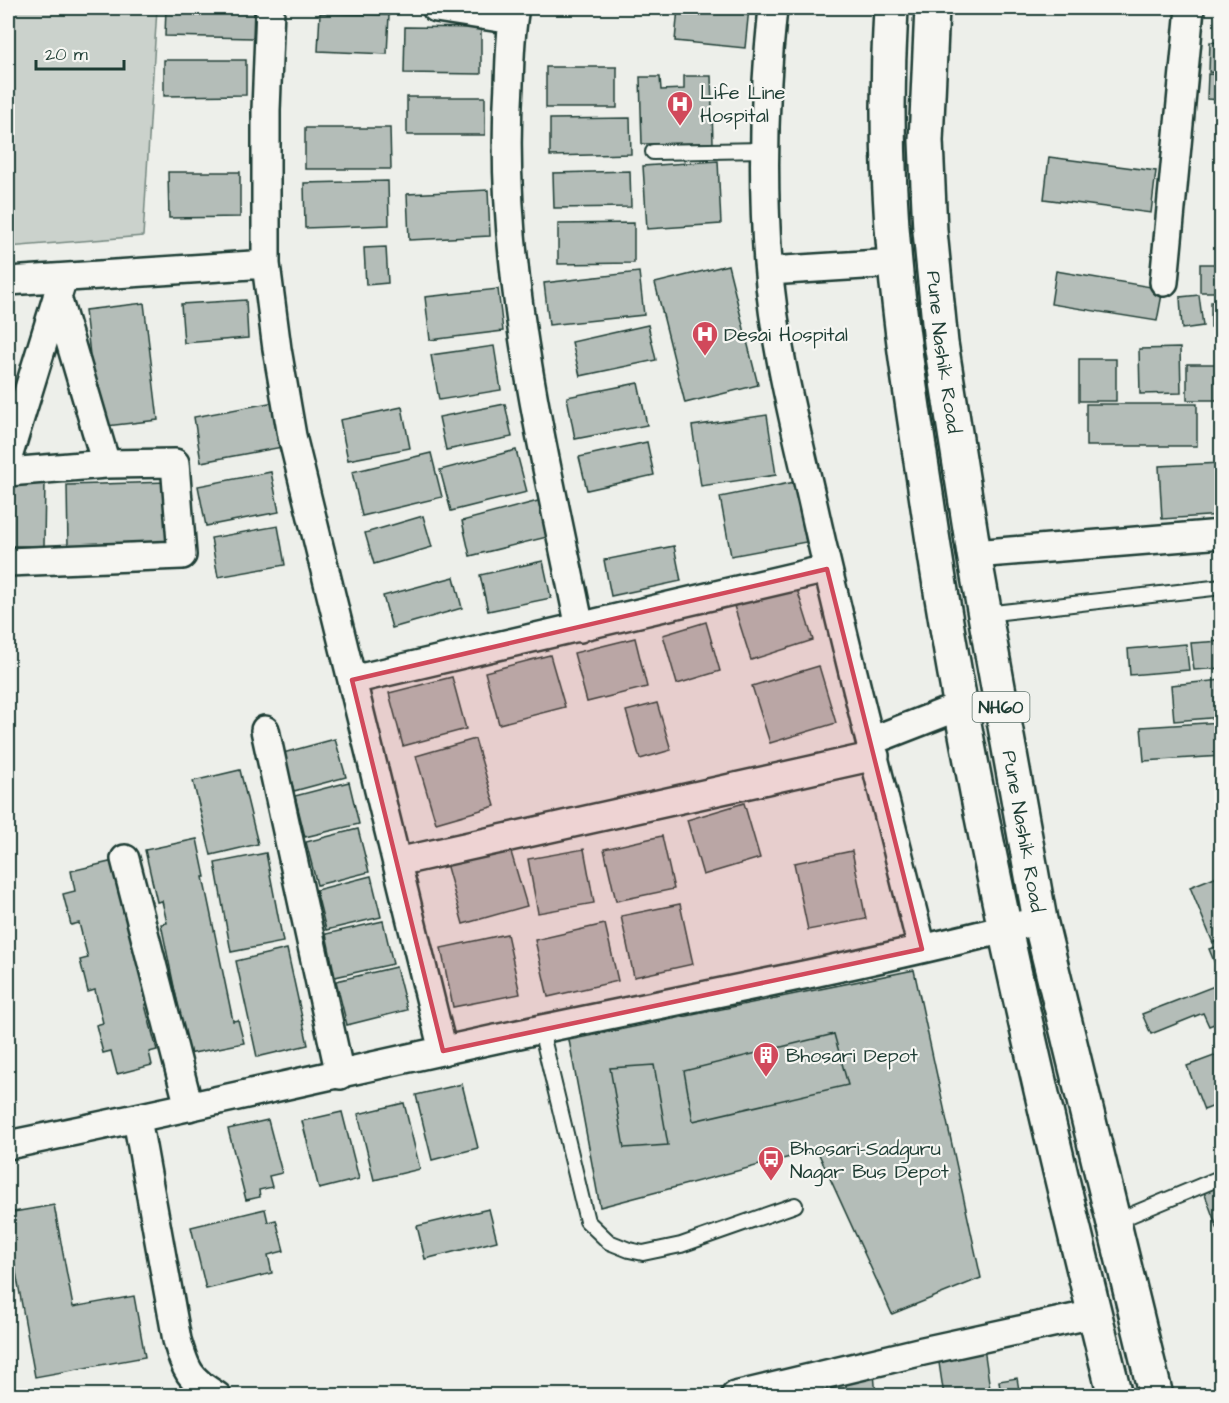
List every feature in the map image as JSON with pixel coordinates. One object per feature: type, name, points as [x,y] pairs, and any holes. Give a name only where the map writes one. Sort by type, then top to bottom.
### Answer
[{"type":"highway","name":"Pune Nashik Road","points":[[891,8],[887,72],[890,197],[895,262],[900,317],[933,539],[961,706],[1004,930],[1115,1395]]},
{"type":"highway","name":"Pune Nashik Road","points":[[932,8],[926,141],[930,231],[941,343],[974,554],[1040,921],[1156,1395]]},
{"type":"street","points":[[270,8],[266,110],[266,264],[277,348],[292,436],[443,1051]]},
{"type":"street","points":[[436,8],[514,14],[506,128],[511,230],[524,348],[580,628]]},
{"type":"street","points":[[773,8],[769,45],[765,150],[769,271],[782,368],[827,569],[922,950]]},
{"type":"street","points":[[1164,282],[1190,8]]},
{"type":"street","points":[[769,271],[895,262]]},
{"type":"street","points":[[8,281],[60,287],[266,264]]},
{"type":"street","points":[[8,457],[60,287]]},
{"type":"street","points":[[60,287],[106,465]]},
{"type":"street","points":[[8,472],[106,465],[175,464],[182,555],[8,562]]},
{"type":"street","points":[[974,554],[1221,534]]},
{"type":"street","points":[[352,680],[827,569]]},
{"type":"street","points":[[397,861],[873,748],[961,706]]},
{"type":"street","points":[[265,730],[340,1075]]},
{"type":"street","points":[[125,859],[189,1107]]},
{"type":"street","points":[[8,1145],[922,950],[1040,921]]},
{"type":"street","points":[[137,1119],[180,1349],[185,1366],[197,1384],[217,1395]]},
{"type":"street","points":[[735,1395],[1094,1314]]},
{"type":"lane","points":[[653,152],[765,150]]},
{"type":"lane","points":[[985,614],[1221,587]]},
{"type":"lane","points":[[541,1030],[588,1221],[609,1242],[643,1253],[681,1245],[795,1206]]},
{"type":"lane","points":[[1114,1222],[1221,1177]]},
{"type":"highlighted area","points":[[827,569],[922,949],[443,1051],[352,680]]},
{"type":"shaded area","points":[[8,8],[157,8],[143,236],[8,247]]},
{"type":"building","points":[[166,8],[254,8],[253,38],[165,36]]},
{"type":"building","points":[[678,8],[749,8],[745,48],[675,41]]},
{"type":"building","points":[[1218,8],[1222,8],[1222,37],[1217,37]]},
{"type":"building","points":[[320,13],[389,15],[387,54],[318,51]]},
{"type":"building","points":[[405,27],[481,28],[481,74],[404,73]]},
{"type":"building","points":[[1210,42],[1222,43],[1222,73],[1209,72]]},
{"type":"building","points":[[164,60],[246,60],[246,95],[164,96]]},
{"type":"building","points":[[546,67],[617,67],[617,108],[546,108]]},
{"type":"building","points":[[1208,74],[1222,75],[1222,100],[1207,99]]},
{"type":"building","points":[[684,76],[711,76],[713,143],[642,144],[640,77],[660,77],[661,90],[684,89]]},
{"type":"building","points":[[407,97],[485,97],[485,135],[407,135]]},
{"type":"building","points":[[630,118],[631,154],[550,156],[550,119]]},
{"type":"building","points":[[305,128],[390,128],[391,169],[305,169]]},
{"type":"building","points":[[1049,157],[1156,171],[1151,213],[1044,199]]},
{"type":"building","points":[[718,161],[721,224],[647,229],[643,166]]},
{"type":"building","points":[[630,171],[631,207],[554,208],[553,173]]},
{"type":"building","points":[[168,172],[240,172],[240,217],[169,218]]},
{"type":"building","points":[[388,181],[389,225],[305,228],[304,183]]},
{"type":"building","points":[[488,190],[490,236],[409,240],[407,194]]},
{"type":"building","points":[[634,223],[634,263],[558,264],[558,224]]},
{"type":"building","points":[[386,247],[388,283],[366,285],[364,248]]},
{"type":"building","points":[[1200,264],[1222,264],[1222,292],[1200,292]]},
{"type":"building","points":[[728,265],[758,385],[685,403],[655,283]]},
{"type":"building","points":[[1056,271],[1163,289],[1157,321],[1051,304]]},
{"type":"building","points":[[639,272],[644,315],[549,325],[544,283]]},
{"type":"building","points":[[498,289],[503,331],[430,340],[425,297]]},
{"type":"building","points":[[1199,295],[1203,326],[1182,329],[1180,297]]},
{"type":"building","points":[[246,300],[248,338],[184,343],[181,304]]},
{"type":"building","points":[[1211,302],[1222,302],[1222,327],[1211,327]]},
{"type":"building","points":[[144,303],[158,420],[98,427],[85,310]]},
{"type":"building","points":[[648,325],[656,360],[580,376],[572,342]]},
{"type":"building","points":[[494,346],[501,390],[439,400],[431,355]]},
{"type":"building","points":[[1180,348],[1181,393],[1140,394],[1139,349]]},
{"type":"building","points":[[1079,359],[1116,359],[1116,401],[1079,401]]},
{"type":"building","points":[[1187,364],[1222,364],[1222,400],[1187,400]]},
{"type":"building","points":[[638,383],[647,425],[575,439],[567,397]]},
{"type":"building","points":[[280,401],[288,446],[201,462],[194,417]]},
{"type":"building","points":[[505,404],[512,437],[446,450],[439,417]]},
{"type":"building","points":[[1086,404],[1197,404],[1197,446],[1086,446]]},
{"type":"building","points":[[402,407],[410,448],[348,460],[340,420]]},
{"type":"building","points":[[767,415],[776,475],[701,486],[692,426]]},
{"type":"building","points":[[647,442],[654,475],[587,490],[579,457]]},
{"type":"building","points":[[516,450],[527,492],[451,511],[440,470]]},
{"type":"building","points":[[431,453],[442,497],[362,516],[352,472]]},
{"type":"building","points":[[1222,463],[1222,515],[1162,519],[1159,466]]},
{"type":"building","points":[[271,472],[279,512],[206,526],[198,486]]},
{"type":"building","points":[[8,480],[45,480],[44,546],[8,546]]},
{"type":"building","points":[[168,482],[170,545],[68,547],[67,485]]},
{"type":"building","points":[[795,482],[806,542],[731,556],[720,497]]},
{"type":"building","points":[[542,500],[551,536],[470,556],[462,521]]},
{"type":"building","points":[[423,516],[432,547],[374,564],[365,533]]},
{"type":"building","points":[[278,526],[285,565],[218,577],[211,538]]},
{"type":"building","points":[[674,546],[681,581],[611,596],[604,560]]},
{"type":"building","points":[[543,561],[551,598],[488,611],[480,575]]},
{"type":"building","points":[[454,577],[462,608],[392,628],[383,596]]},
{"type":"building","points":[[796,586],[813,640],[751,660],[734,606]]},
{"type":"building","points":[[706,622],[720,671],[677,684],[663,635]]},
{"type":"building","points":[[635,638],[647,687],[587,702],[574,653]]},
{"type":"building","points":[[1222,641],[1222,668],[1194,670],[1191,643]]},
{"type":"building","points":[[1186,644],[1189,670],[1130,675],[1128,649]]},
{"type":"building","points":[[550,655],[565,707],[499,724],[485,672]]},
{"type":"building","points":[[819,666],[836,723],[770,743],[752,686]]},
{"type":"building","points":[[452,677],[466,729],[403,746],[389,693]]},
{"type":"building","points":[[1222,680],[1222,717],[1174,721],[1171,685]]},
{"type":"building","points":[[657,703],[671,750],[640,759],[626,711]]},
{"type":"building","points":[[1222,722],[1222,756],[1144,761],[1141,727]]},
{"type":"building","points":[[335,739],[346,777],[294,791],[283,753]]},
{"type":"building","points":[[475,739],[495,806],[436,823],[416,756]]},
{"type":"building","points":[[240,770],[258,844],[211,855],[193,781]]},
{"type":"building","points":[[349,782],[359,824],[305,837],[295,796]]},
{"type":"building","points":[[744,803],[760,858],[703,875],[687,820]]},
{"type":"building","points":[[358,829],[369,872],[317,885],[306,842]]},
{"type":"building","points":[[662,836],[674,889],[616,901],[604,849]]},
{"type":"building","points":[[197,839],[233,1021],[238,1020],[244,1043],[188,1054],[161,924],[167,923],[162,901],[157,902],[145,850]]},
{"type":"building","points":[[508,842],[527,906],[463,924],[445,860]]},
{"type":"building","points":[[584,849],[594,903],[538,913],[528,859]]},
{"type":"building","points":[[852,851],[866,919],[808,930],[794,863]]},
{"type":"building","points":[[266,853],[283,942],[231,952],[215,863]]},
{"type":"building","points":[[118,860],[147,973],[140,975],[143,988],[150,986],[154,1003],[145,1005],[157,1050],[149,1052],[152,1065],[117,1074],[111,1051],[103,1053],[96,1025],[103,1023],[95,990],[88,992],[80,960],[88,958],[79,923],[71,925],[63,894],[75,891],[71,871]]},
{"type":"building","points":[[1222,874],[1222,940],[1213,943],[1190,887]]},
{"type":"building","points":[[371,876],[381,917],[326,930],[316,890]]},
{"type":"building","points":[[680,904],[693,964],[634,977],[621,916]]},
{"type":"building","points":[[383,921],[393,964],[335,977],[326,934]]},
{"type":"building","points":[[605,924],[618,981],[548,997],[535,940]]},
{"type":"building","points":[[507,934],[520,994],[453,1007],[441,948]]},
{"type":"building","points":[[1222,945],[1222,981],[1209,949]]},
{"type":"building","points":[[287,949],[308,1045],[257,1057],[236,961]]},
{"type":"building","points":[[396,967],[407,1010],[347,1025],[336,981]]},
{"type":"building","points":[[914,970],[981,1278],[892,1314],[817,1150],[600,1207],[569,1040]]},
{"type":"building","points":[[1222,983],[1222,1021],[1209,1026],[1203,1013],[1151,1034],[1142,1014]]},
{"type":"building","name":"Bhosari Depot","points":[[834,1034],[848,1085],[693,1121],[684,1071]]},
{"type":"building","points":[[1222,1053],[1222,1103],[1204,1110],[1187,1066]]},
{"type":"building","points":[[654,1065],[668,1145],[624,1148],[610,1068]]},
{"type":"building","points":[[462,1084],[478,1148],[432,1160],[416,1095]]},
{"type":"building","points":[[404,1103],[420,1169],[374,1180],[358,1114]]},
{"type":"building","points":[[342,1112],[359,1179],[319,1189],[302,1121]]},
{"type":"building","points":[[268,1120],[282,1173],[269,1176],[272,1187],[259,1190],[260,1197],[246,1200],[228,1129]]},
{"type":"building","points":[[1222,1186],[1222,1241],[1204,1192]]},
{"type":"building","points":[[54,1205],[73,1307],[134,1296],[145,1357],[35,1377],[8,1228],[8,1213]]},
{"type":"building","points":[[265,1209],[268,1222],[276,1220],[284,1251],[268,1255],[272,1273],[206,1289],[191,1227]]},
{"type":"building","points":[[489,1209],[497,1241],[425,1259],[417,1226]]},
{"type":"building","points":[[984,1348],[991,1396],[944,1396],[938,1356]]},
{"type":"building","points":[[874,1373],[876,1396],[845,1396],[847,1375]]},
{"type":"building","points":[[1017,1378],[1020,1396],[1001,1396],[999,1381]]},
{"type":"place","name":"Life Line Hospital","points":[[680,127]]},
{"type":"place","name":"Desai Hospital","points":[[705,357]]},
{"type":"place","name":"Bhosari Depot","points":[[766,1078]]},
{"type":"place","name":"Bhosari-Sadguru Nagar Bus Depot","points":[[771,1182]]}]
